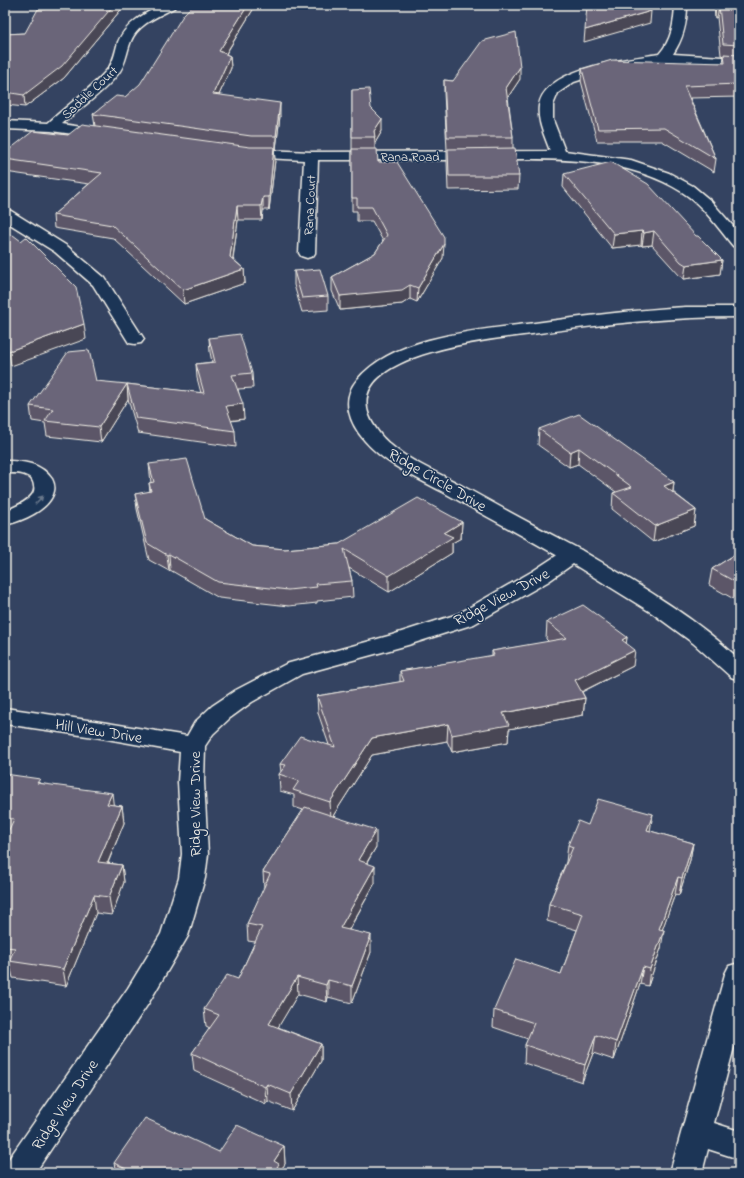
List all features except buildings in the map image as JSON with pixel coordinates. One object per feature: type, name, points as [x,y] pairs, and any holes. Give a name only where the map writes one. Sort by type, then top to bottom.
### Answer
[{"type":"street","name":"Saddle Court","points":[[51,127],[99,86],[114,70],[120,62],[126,39],[136,26],[170,5]]},
{"type":"street","points":[[663,57],[679,34],[681,23],[681,5]]},
{"type":"street","points":[[559,155],[546,120],[545,113],[548,98],[552,91],[569,79],[597,69],[628,62],[663,57],[739,62]]},
{"type":"street","points":[[5,125],[51,127],[120,136]]},
{"type":"street","name":"Rana Road","points":[[228,151],[251,154],[311,156],[559,155],[631,164],[664,176],[688,189],[706,204],[739,243]]},
{"type":"street","name":"Rana Court","points":[[307,253],[311,156]]},
{"type":"street","points":[[5,214],[60,249],[98,282],[135,339]]},
{"type":"street","name":"Ridge Circle Drive","points":[[739,312],[676,313],[588,321],[458,340],[427,347],[388,363],[366,379],[359,389],[355,402],[357,413],[367,432],[388,452],[412,467],[573,555],[644,596],[710,645],[739,672]]},
{"type":"street","points":[[5,467],[24,468],[32,471],[41,478],[46,488],[45,493],[36,503],[5,519]]},
{"type":"street","name":"Ridge View Drive","points":[[17,1173],[138,996],[174,936],[192,878],[195,854],[191,782],[193,746],[204,728],[221,712],[244,696],[294,669],[400,640],[466,619],[541,576],[573,555]]},
{"type":"street","name":"Hill View Drive","points":[[5,716],[101,730],[193,746]]},
{"type":"street","points":[[686,1173],[739,974]]},
{"type":"street","points":[[696,1131],[739,1145]]}]
